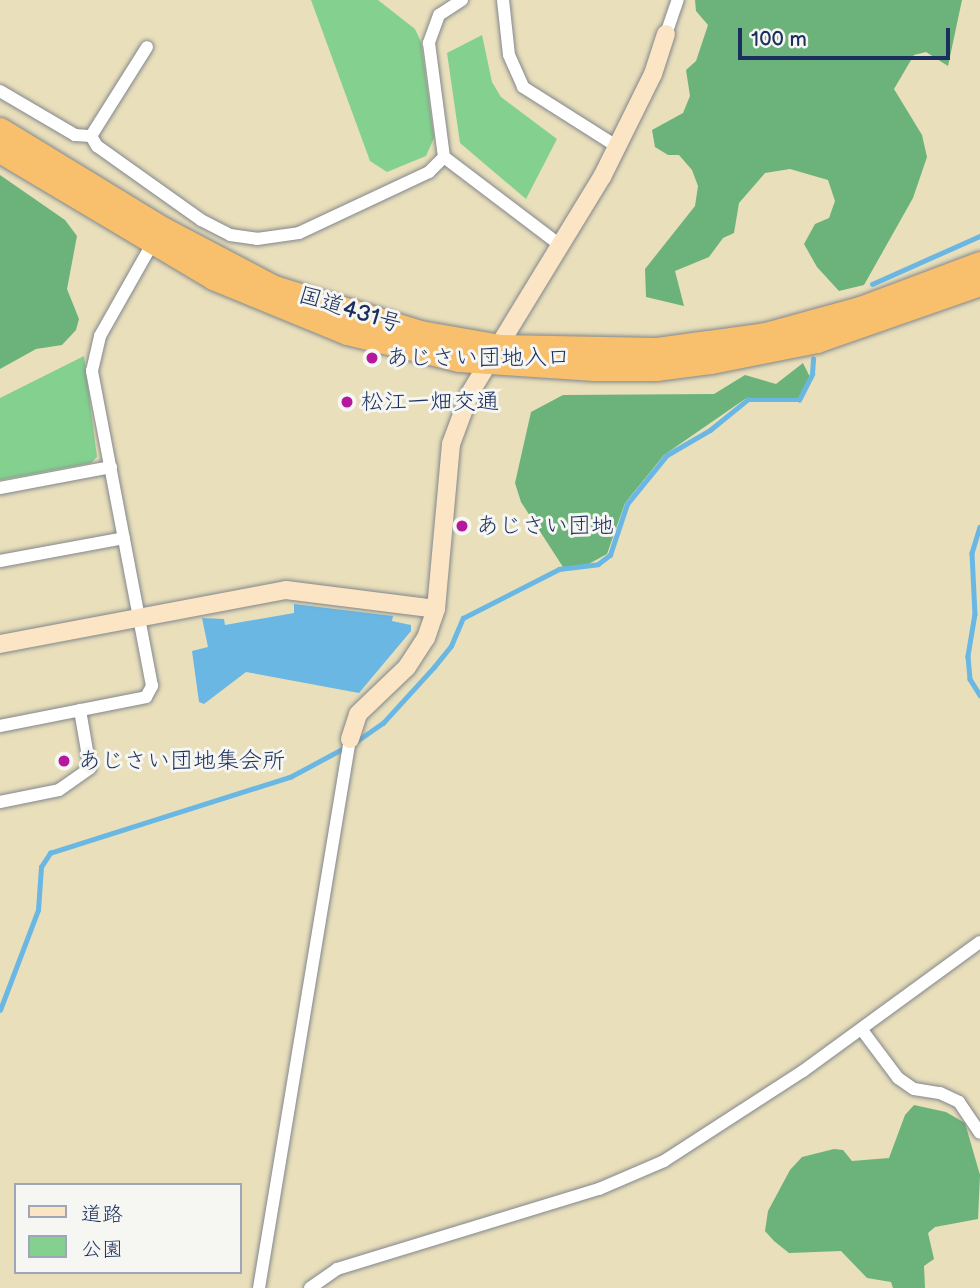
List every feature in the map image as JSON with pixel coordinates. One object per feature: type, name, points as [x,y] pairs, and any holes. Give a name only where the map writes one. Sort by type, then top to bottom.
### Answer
[{"type":"highway","name":"国道431号","points":[[0,129],[162,228],[275,287],[494,355],[657,349],[765,334],[860,308],[980,262]]},
{"type":"highway","name":"国道431号","points":[[0,150],[152,244],[213,278],[347,333],[407,351],[494,355],[656,369],[711,362],[817,341],[980,284]]},
{"type":"street","points":[[462,0],[439,15],[429,43],[444,157],[560,245]]},
{"type":"street","points":[[503,0],[509,55],[523,87],[618,147]]},
{"type":"street","points":[[259,1288],[349,747],[358,714],[407,667],[426,638],[436,609],[451,444],[470,393],[618,147],[653,74],[678,0]]},
{"type":"street","points":[[91,136],[147,47]]},
{"type":"street","points":[[0,91],[75,135],[91,136]]},
{"type":"street","points":[[91,136],[97,146],[201,220],[230,235],[257,239],[299,233],[429,172],[444,157]]},
{"type":"street","points":[[0,726],[146,697],[152,686],[141,617],[92,371],[100,336],[152,244]]},
{"type":"street","points":[[0,488],[111,467]]},
{"type":"street","points":[[0,561],[124,538]]},
{"type":"street","points":[[0,644],[286,590],[436,609]]},
{"type":"street","points":[[0,802],[59,790],[90,768],[80,710]]},
{"type":"street","points":[[310,1288],[337,1269],[634,1176],[689,1147],[862,1030],[980,942]]},
{"type":"street","points":[[862,1030],[898,1078],[914,1089],[940,1093],[960,1102],[980,1133]]},
{"type":"green space","points":[[311,0],[378,0],[415,29],[421,42],[434,138],[426,156],[387,172],[370,161]]},
{"type":"green space","points":[[695,0],[962,0],[948,66],[926,52],[914,55],[894,89],[922,135],[927,157],[913,198],[864,285],[839,291],[817,267],[804,244],[815,224],[829,218],[835,201],[828,180],[790,169],[765,173],[739,203],[734,233],[723,238],[709,257],[675,271],[684,306],[646,297],[645,269],[695,206],[698,186],[692,170],[679,155],[668,155],[655,147],[652,130],[683,113],[690,96],[686,70],[696,61],[708,25],[696,11]]},
{"type":"green space","points":[[482,35],[492,82],[501,97],[557,139],[526,199],[460,143],[447,53]]},
{"type":"green space","points":[[0,175],[65,220],[77,236],[67,289],[79,319],[76,330],[62,345],[36,349],[0,369]]},
{"type":"green space","points":[[84,356],[97,457],[91,463],[0,480],[0,398]]},
{"type":"green space","points":[[803,363],[810,377],[799,399],[745,399],[664,455],[625,503],[607,554],[583,567],[563,567],[521,502],[515,483],[531,412],[563,395],[714,394],[745,375],[776,384]]},
{"type":"green space","points":[[914,1105],[946,1112],[965,1123],[980,1175],[978,1219],[935,1227],[928,1233],[934,1259],[924,1266],[925,1288],[893,1288],[891,1282],[867,1278],[841,1251],[789,1253],[774,1241],[765,1231],[768,1211],[790,1170],[802,1157],[834,1149],[843,1150],[852,1161],[889,1158],[905,1115]]},
{"type":"water","points":[[294,604],[393,616],[392,621],[411,625],[411,631],[359,693],[246,672],[204,704],[199,702],[192,651],[208,647],[202,618],[224,619],[225,625],[294,613]]},
{"type":"waterway","points":[[872,284],[980,236]]},
{"type":"waterway","points":[[357,741],[383,723],[434,667],[451,646],[463,618],[559,569],[598,564],[610,555],[627,504],[667,455],[710,430],[747,400],[799,400],[812,374],[813,359]]},
{"type":"waterway","points":[[980,527],[972,553],[975,614],[968,656],[970,679],[980,695]]},
{"type":"waterway","points":[[0,1010],[38,910],[41,867],[50,853],[290,777],[346,747]]},
{"type":"place","name":"あじさい団地入口","points":[[372,358]]},
{"type":"place","name":"松江一畑交通","points":[[347,402]]},
{"type":"place","name":"あじさい団地","points":[[462,526]]},
{"type":"place","name":"あじさい団地集会所","points":[[64,761]]}]
